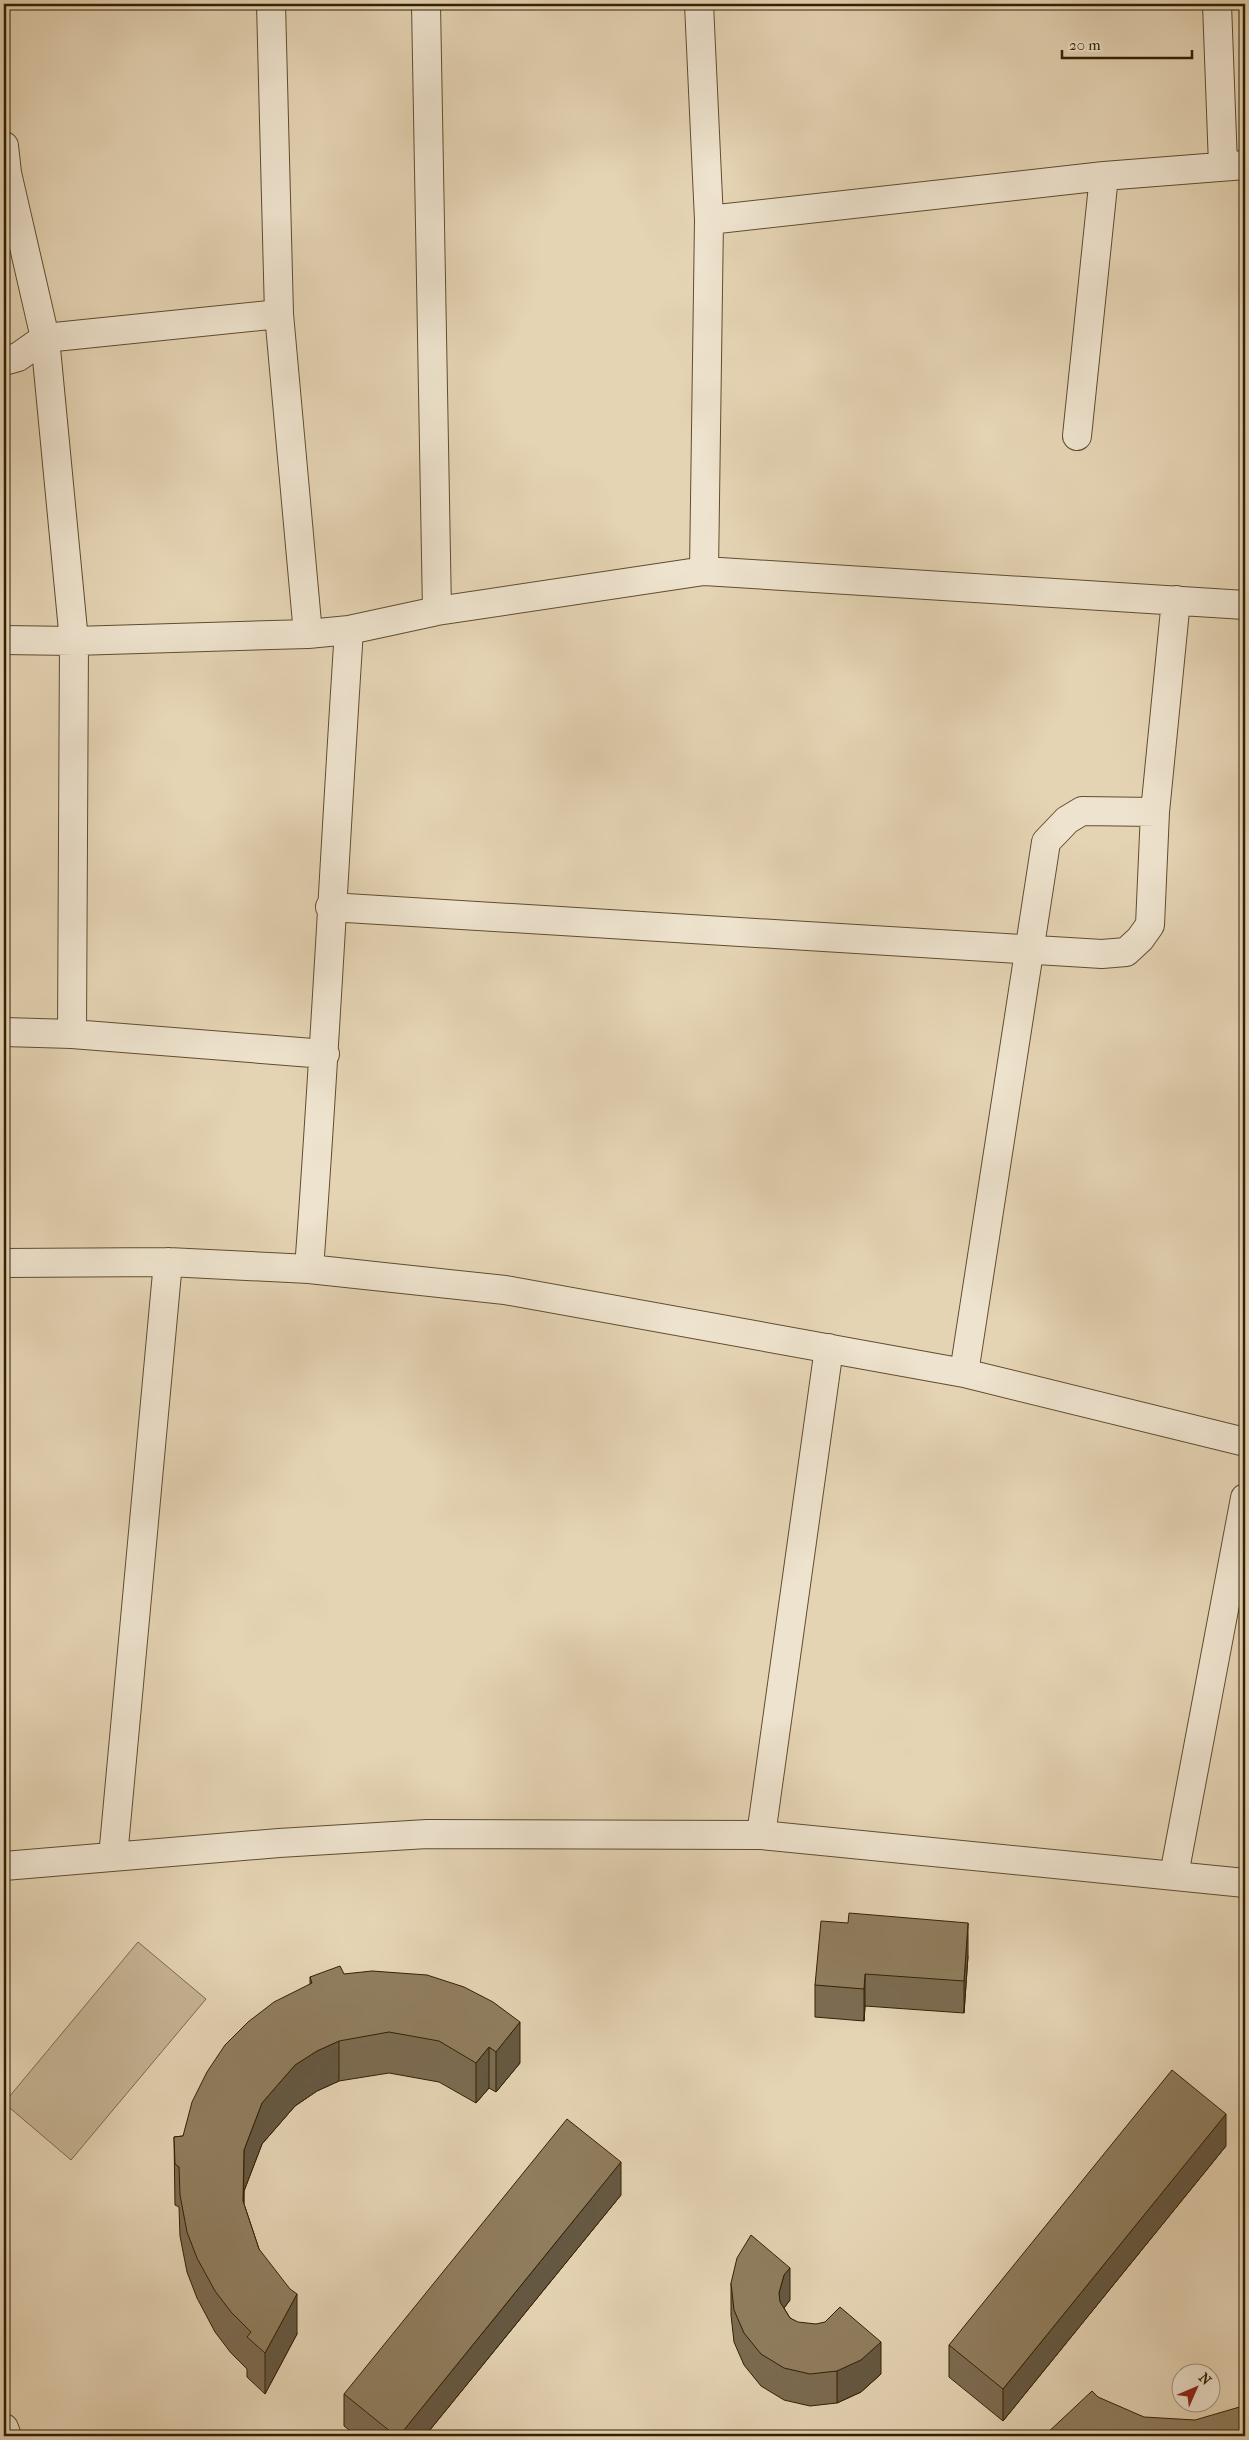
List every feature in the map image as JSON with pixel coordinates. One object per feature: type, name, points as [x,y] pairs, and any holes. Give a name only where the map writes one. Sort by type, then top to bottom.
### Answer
[{"type":"street","points":[[271,4],[279,314],[308,634]]},
{"type":"street","points":[[426,4],[437,611]]},
{"type":"street","points":[[699,4],[709,220],[704,571]]},
{"type":"street","points":[[709,220],[1104,176],[1234,165],[1217,4]]},
{"type":"street","points":[[4,146],[7,173],[45,338],[74,641],[72,1034]]},
{"type":"street","points":[[1076,436],[1104,176]]},
{"type":"street","points":[[4,361],[18,357],[45,338],[279,314]]},
{"type":"street","points":[[4,640],[74,641],[308,634],[349,630],[437,611],[704,571],[1245,605]]},
{"type":"street","points":[[330,907],[1029,948],[1102,954],[1126,952],[1140,939],[1150,925],[1155,812],[1176,600]]},
{"type":"street","points":[[309,1269],[325,1054],[330,907],[349,630]]},
{"type":"street","points":[[964,1373],[1046,842],[1067,820],[1082,811],[1155,812]]},
{"type":"street","points":[[4,1032],[72,1034],[325,1054]]},
{"type":"street","points":[[4,1263],[168,1262],[309,1269],[505,1290],[964,1373],[1245,1442]]},
{"type":"street","points":[[113,1857],[168,1262]]},
{"type":"street","points":[[760,1835],[829,1348]]},
{"type":"street","points":[[1174,1875],[1245,1498]]},
{"type":"street","points":[[4,1866],[427,1834],[760,1835],[1245,1883]]},
{"type":"street","points":[[4,2428],[7,2436]]},
{"type":"shaded area","points":[[138,1942],[206,1999],[71,2160],[4,2103]]},
{"type":"building","points":[[849,1913],[968,1923],[964,1981],[865,1974],[864,1989],[815,1985],[821,1921],[848,1923]]},
{"type":"building","points":[[340,1966],[344,1974],[372,1971],[427,1975],[464,1987],[493,2002],[520,2022],[496,2052],[489,2047],[476,2063],[439,2041],[389,2032],[339,2041],[317,2051],[295,2065],[262,2103],[244,2150],[243,2201],[259,2249],[290,2289],[297,2294],[265,2353],[247,2337],[251,2332],[231,2312],[215,2291],[197,2258],[187,2232],[180,2195],[179,2167],[175,2164],[174,2137],[183,2136],[192,2102],[207,2072],[225,2045],[248,2022],[274,2002],[312,1983],[310,1977]]},
{"type":"building","points":[[1172,2070],[1226,2114],[1003,2389],[949,2345]]},
{"type":"building","points":[[567,2119],[621,2162],[399,2436],[396,2436],[344,2394]]},
{"type":"building","points":[[751,2235],[790,2268],[784,2275],[779,2293],[780,2302],[790,2318],[798,2322],[816,2324],[825,2322],[840,2307],[881,2342],[861,2360],[837,2371],[810,2374],[784,2368],[761,2354],[744,2333],[734,2310],[731,2283],[737,2258]]},
{"type":"building","points":[[1092,2391],[1098,2397],[1144,2417],[1195,2420],[1245,2405],[1245,2436],[1044,2436]]}]
